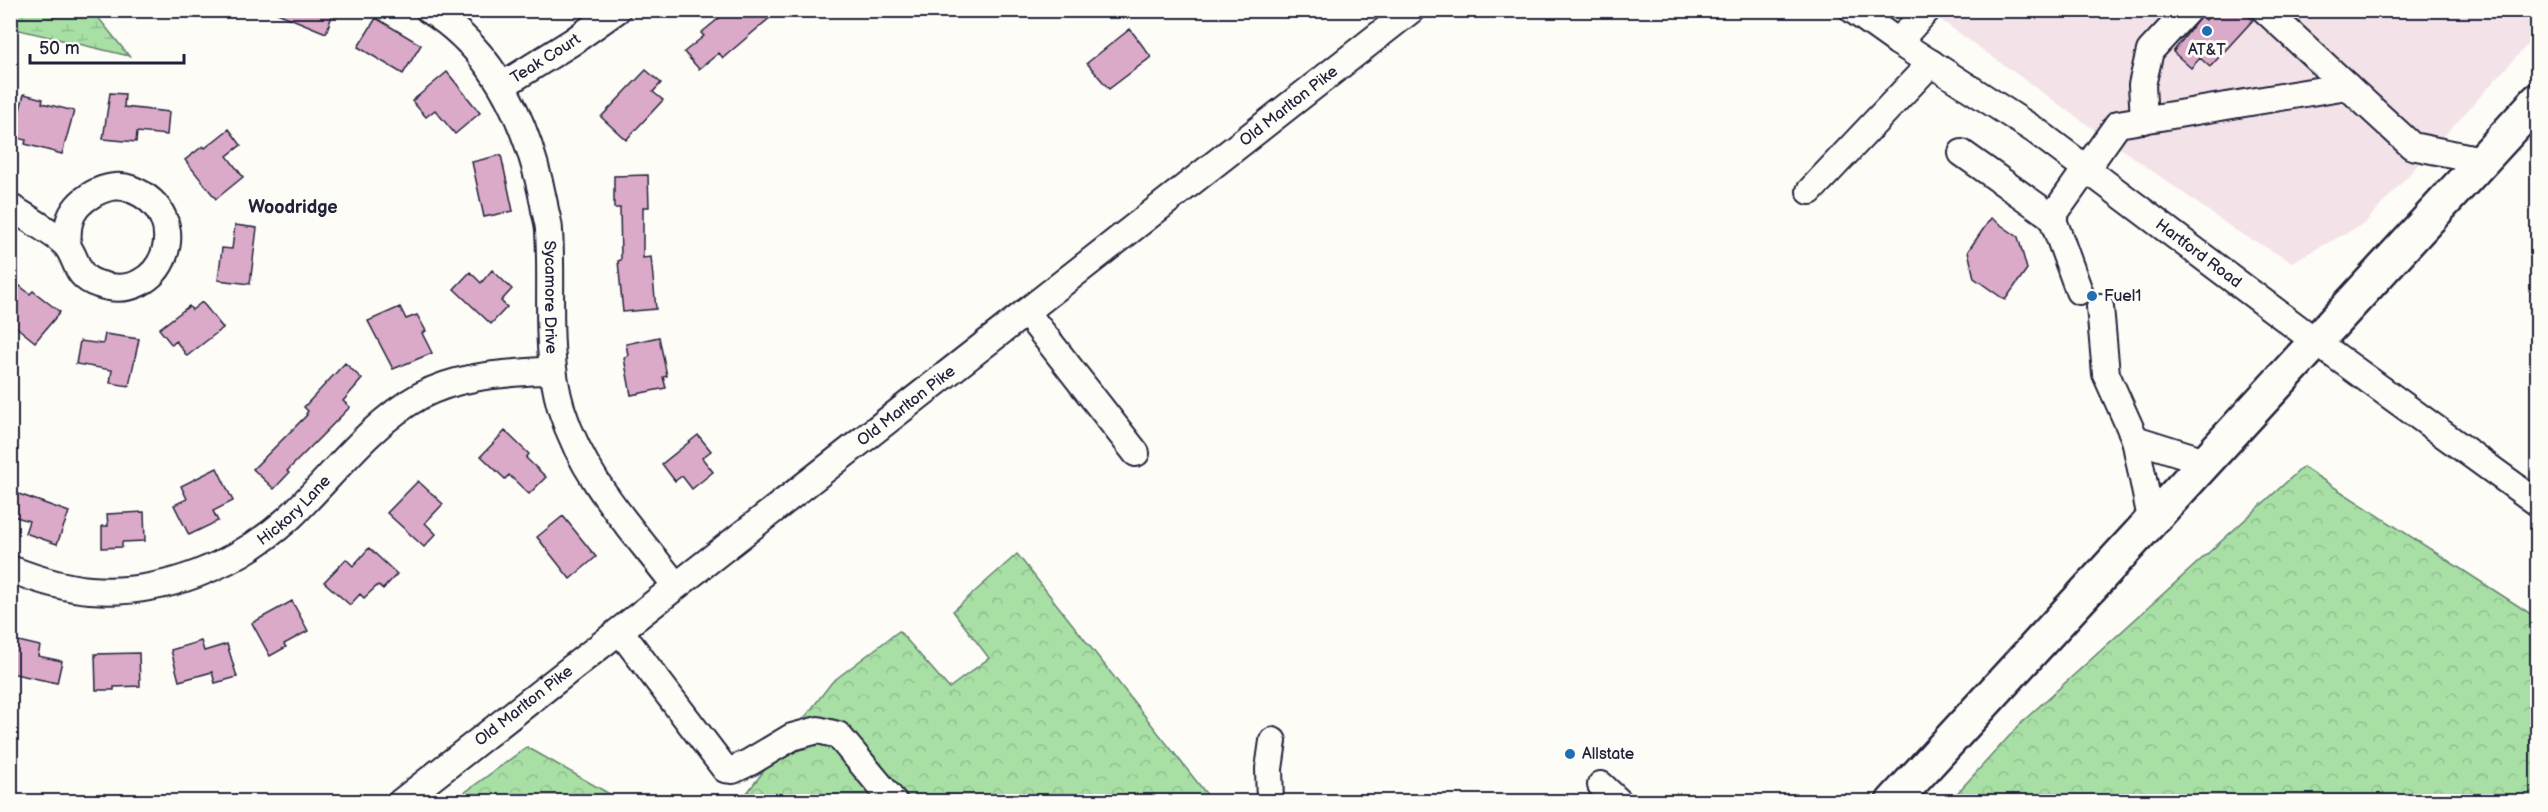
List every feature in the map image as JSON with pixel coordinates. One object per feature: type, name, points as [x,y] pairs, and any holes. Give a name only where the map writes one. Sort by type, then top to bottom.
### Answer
[{"type":"highway","points":[[1893,801],[2538,100]]},
{"type":"street","name":"Sycamore Drive","points":[[429,10],[474,48],[502,85],[525,130],[540,178],[549,230],[552,370],[562,409],[589,472],[611,505],[676,586]]},
{"type":"street","name":"Teak Court","points":[[502,85],[565,47],[617,10]]},
{"type":"street","name":"Old Marlton Pike","points":[[401,801],[1412,10]]},
{"type":"street","name":"Hartford Road","points":[[1853,10],[1890,27],[1931,63],[2036,131],[2315,342],[2538,503]]},
{"type":"street","points":[[1890,27],[1927,10]]},
{"type":"street","points":[[2144,120],[2142,85],[2150,51],[2188,10]]},
{"type":"street","points":[[2265,10],[2412,146],[2482,160]]},
{"type":"street","points":[[1810,191],[1931,63]]},
{"type":"street","points":[[2052,217],[2118,124],[2347,86]]},
{"type":"street","points":[[1962,153],[2052,217],[2079,291]]},
{"type":"street","points":[[10,207],[67,246]]},
{"type":"street","points":[[2100,307],[2106,374],[2134,439],[2151,519]]},
{"type":"street","points":[[1026,312],[1136,453]]},
{"type":"street","name":"Hickory Lane","points":[[10,570],[62,585],[114,591],[141,589],[193,574],[244,551],[268,536],[290,517],[351,453],[394,414],[419,397],[446,384],[474,376],[552,370]]},
{"type":"street","points":[[2134,439],[2205,461]]},
{"type":"street","points":[[620,631],[725,769],[732,770],[792,737],[818,730],[838,735],[894,801]]},
{"type":"street","points":[[1270,801],[1269,769],[1273,741]]},
{"type":"shaded area","points":[[2537,10],[2538,33],[2365,223],[2292,262],[2235,230],[1928,11]]},
{"type":"green space","points":[[11,10],[93,11],[129,56],[11,28]]},
{"type":"green space","points":[[2303,467],[2537,618],[2537,801],[1950,801],[2023,721]]},
{"type":"green space","points":[[1017,554],[1212,801],[740,802],[832,682],[899,631],[949,688],[989,658],[953,611]]},
{"type":"green space","points":[[527,747],[622,801],[453,801]]},
{"type":"building","points":[[270,10],[334,10],[326,33]]},
{"type":"building","points":[[729,10],[779,10],[723,58],[719,53],[699,69],[684,52],[704,36],[701,33]]},
{"type":"building","name":"AT&T","points":[[2214,10],[2242,10],[2253,20],[2210,67],[2200,58],[2191,68],[2173,52],[2201,16],[2206,20]]},
{"type":"building","points":[[376,18],[421,45],[403,74],[358,47]]},
{"type":"building","points":[[1130,29],[1151,57],[1109,89],[1087,63]]},
{"type":"building","points":[[646,70],[661,83],[653,92],[663,100],[626,140],[601,117]]},
{"type":"building","points":[[447,72],[480,113],[455,134],[435,110],[426,117],[412,101]]},
{"type":"building","points":[[110,93],[125,94],[124,107],[169,112],[167,135],[137,132],[136,142],[103,139]]},
{"type":"building","points":[[24,94],[43,99],[42,103],[74,111],[62,154],[25,144],[26,140],[13,137]]},
{"type":"building","points":[[229,129],[241,145],[227,156],[243,177],[216,199],[185,160]]},
{"type":"building","points":[[501,155],[513,211],[484,217],[472,162]]},
{"type":"building","points":[[648,175],[649,207],[643,207],[643,258],[651,257],[656,309],[623,312],[618,261],[621,260],[620,208],[614,208],[614,176]]},
{"type":"building","points":[[1991,218],[2018,237],[2027,269],[2005,300],[1974,278],[1968,251]]},
{"type":"building","points":[[235,225],[257,228],[250,284],[218,280],[222,248],[232,249]]},
{"type":"building","points":[[492,270],[512,289],[501,301],[507,307],[491,324],[454,289],[470,272],[481,283]]},
{"type":"building","points":[[10,278],[30,294],[33,291],[60,312],[35,342],[10,322]]},
{"type":"building","points":[[202,302],[223,328],[187,356],[176,341],[172,345],[159,329],[189,306],[192,310]]},
{"type":"building","points":[[400,307],[406,319],[417,315],[426,331],[422,333],[432,353],[393,369],[368,321]]},
{"type":"building","points":[[105,334],[139,339],[129,386],[110,383],[112,370],[76,364],[80,341],[103,344]]},
{"type":"building","points":[[659,337],[667,376],[663,377],[666,388],[631,395],[624,358],[628,355],[626,344]]},
{"type":"building","points":[[345,363],[362,379],[343,401],[350,407],[287,471],[289,473],[274,489],[253,469],[307,415],[308,411],[304,407]]},
{"type":"building","points":[[505,431],[529,454],[526,458],[546,477],[529,494],[509,475],[505,479],[481,456]]},
{"type":"building","points":[[698,435],[711,451],[702,458],[713,472],[692,489],[682,476],[675,481],[662,464]]},
{"type":"building","points":[[217,468],[233,501],[213,511],[218,521],[189,535],[174,505],[187,499],[181,486]]},
{"type":"building","points":[[418,481],[443,504],[425,523],[436,534],[424,547],[387,513]]},
{"type":"building","points":[[16,493],[69,512],[57,544],[25,533],[29,521],[10,515]]},
{"type":"building","points":[[144,512],[145,541],[122,542],[122,547],[102,548],[102,526],[108,526],[107,514]]},
{"type":"building","points":[[563,516],[596,557],[570,579],[537,537]]},
{"type":"building","points":[[369,548],[397,574],[383,589],[378,585],[364,598],[360,594],[350,605],[324,582],[346,559],[353,566]]},
{"type":"building","points":[[292,601],[308,631],[284,644],[286,647],[270,656],[252,623]]},
{"type":"building","points":[[10,639],[40,646],[38,656],[62,661],[57,683],[10,673]]},
{"type":"building","points":[[201,641],[204,651],[227,644],[237,677],[215,683],[212,672],[179,681],[171,650]]},
{"type":"building","points":[[139,653],[140,686],[96,690],[95,654]]},
{"type":"place","name":"AT&T","points":[[2207,31]]},
{"type":"place","name":"Fuel1","points":[[2092,296]]},
{"type":"place","name":"Allstate","points":[[1570,754]]},
{"type":"district","name":"Woodridge","points":[[293,207]]}]
